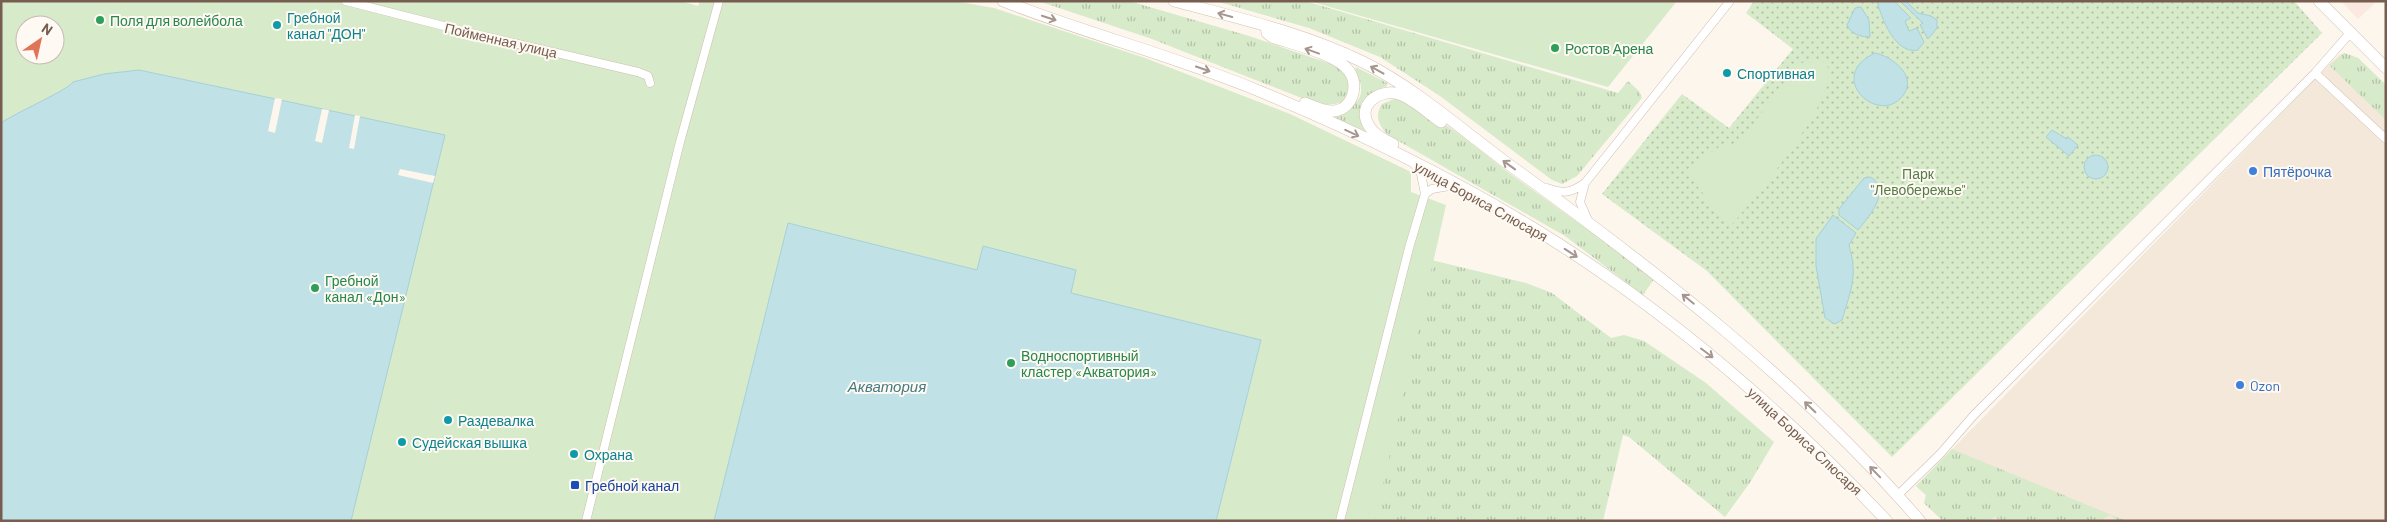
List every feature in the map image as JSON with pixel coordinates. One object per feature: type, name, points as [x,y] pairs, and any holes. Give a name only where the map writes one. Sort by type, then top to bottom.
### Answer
[{"type":"main road","name":"улица Бориса Слюсаря","points":[[1003,1],[1223,76],[1262,92],[1425,168],[1530,226],[1641,302],[1716,360],[1829,460],[1887,521]]},
{"type":"main road","name":"улица Бориса Слюсаря","points":[[1174,1],[1266,26],[1335,49],[1408,88],[1458,127],[1589,222],[1726,330],[1787,384],[1845,441],[1898,495],[1920,521]]},
{"type":"main road","points":[[2319,1],[2386,68]]},
{"type":"main road","points":[[1262,92],[1272,90],[1318,108],[1336,111],[1346,106],[1351,99],[1355,85],[1349,71],[1342,64],[1272,38],[1267,33],[1266,26]]},
{"type":"main road","points":[[1425,168],[1419,159],[1373,132],[1365,117],[1370,101],[1382,93],[1400,94],[1446,126],[1458,127]]},
{"type":"street","name":"Пойменная улица","points":[[346,1],[475,34],[638,72],[648,76],[650,83]]},
{"type":"street","points":[[586,521],[680,142],[719,1]]},
{"type":"street","points":[[1534,182],[1560,193],[1569,193],[1585,183],[1730,1]]},
{"type":"street","points":[[1898,495],[1941,453],[1973,416],[2316,73],[2350,34]]},
{"type":"street","points":[[2316,73],[2386,139]]},
{"type":"street","points":[[1340,521],[1409,248],[1425,194],[1421,174],[1414,163]]},
{"type":"street","points":[[1585,183],[1580,202],[1589,222]]},
{"type":"street","points":[[1425,194],[1432,189],[1456,185]]},
{"type":"shaded area","points":[[2341,1],[2377,1],[2358,19]]},
{"type":"shaded area","points":[[2344,53],[2358,58],[2386,85],[2386,521],[1943,521],[1924,503],[1926,495],[1916,486],[2339,55]]},
{"type":"green space","points":[[1,1],[680,1],[698,6],[700,1],[954,1],[994,8],[1145,58],[1290,114],[1411,172],[1411,192],[1446,205],[1375,521],[1,521]]},
{"type":"green space","points":[[1038,1],[1129,1],[1249,36],[1337,66],[1348,80],[1347,98],[1333,104],[1309,101],[1152,39]]},
{"type":"green space","points":[[1216,1],[1305,1],[1618,93],[1628,81],[1639,91],[1642,98],[1577,176],[1562,184],[1552,180],[1440,96],[1380,57],[1309,28]]},
{"type":"green space","name":"Ростов Арена","points":[[1309,1],[1677,1],[1608,87]]},
{"type":"green space","name":"Парк \"Левобережье\"","points":[[1754,1],[2294,1],[2322,33],[1892,457],[1707,271],[1602,194],[1682,94],[1729,128],[1793,49],[1746,13]]},
{"type":"green space","points":[[2344,53],[2358,58],[2386,85],[2386,120],[2329,65]]},
{"type":"green space","points":[[1809,59],[1826,64],[1828,80],[1819,104],[1783,161],[1736,220],[1732,224],[1727,224],[1690,177],[1691,166],[1725,143],[1733,149],[1733,144],[1743,138],[1795,67]]},
{"type":"green space","points":[[1356,67],[1387,83],[1387,86],[1376,90],[1364,100],[1361,120],[1365,131],[1363,133],[1335,120],[1335,117],[1355,104],[1361,94],[1361,87],[1355,71]]},
{"type":"green space","points":[[1394,99],[1407,102],[1437,119],[1654,279],[1643,295],[1565,236],[1388,135],[1380,124],[1378,112],[1382,104]]},
{"type":"green space","points":[[1415,256],[1526,283],[1552,293],[1611,338],[1624,335],[1644,341],[1706,383],[1774,442],[1751,481],[1725,517],[1629,437],[1623,435],[1603,521],[1348,521]]},
{"type":"green space","points":[[1952,449],[2126,521],[2118,521],[2110,515],[2100,521],[2000,521],[1995,516],[1989,521],[1943,521],[1924,503],[1926,495],[1916,486]]},
{"type":"water","points":[[1877,1],[1894,1],[1911,18],[1905,21],[1909,31],[1917,28],[1924,42],[1918,50],[1902,47],[1896,41],[1886,25]]},
{"type":"water","points":[[1900,1],[1906,1],[1918,13],[1931,16],[1937,20],[1937,28],[1928,39],[1920,25],[1923,23]]},
{"type":"water","points":[[1861,7],[1869,20],[1870,37],[1856,34],[1847,25],[1855,8]]},
{"type":"water","points":[[1875,53],[1895,62],[1905,73],[1907,87],[1904,94],[1894,103],[1882,106],[1871,103],[1861,96],[1855,86],[1854,74],[1860,63]]},
{"type":"water","name":"Гребной канал «Дон»","points":[[139,70],[445,135],[351,521],[1,521],[1,123],[62,90],[73,82],[104,74]]},
{"type":"water","points":[[2052,130],[2067,139],[2068,137],[2078,145],[2069,156],[2046,137]]},
{"type":"water","points":[[2096,155],[2104,159],[2108,167],[2104,175],[2096,179],[2088,175],[2084,167],[2088,159]]},
{"type":"water","points":[[1870,177],[1877,182],[1879,195],[1873,210],[1858,230],[1839,215],[1839,209],[1864,178]]},
{"type":"water","points":[[1833,215],[1856,233],[1849,245],[1853,266],[1851,291],[1842,320],[1835,324],[1825,318],[1816,266],[1816,239]]},
{"type":"water","name":"Акватория","points":[[788,223],[977,270],[983,246],[1076,270],[1071,293],[1261,340],[1216,521],[714,521]]},
{"type":"pier","points":[[275,98],[282,99],[275,133],[268,131]]},
{"type":"pier","points":[[322,109],[329,110],[322,143],[315,141]]},
{"type":"pier","points":[[355,115],[360,116],[354,149],[349,148]]},
{"type":"pier","points":[[400,169],[435,176],[433,183],[398,175]]},
{"type":"place","name":"Поля для волейбола","points":[[100,20]]},
{"type":"place","name":"Гребной канал \"ДОН\"","points":[[277,25]]},
{"type":"place","name":"Ростов Арена","points":[[1555,48]]},
{"type":"place","name":"Спортивная","points":[[1727,73]]},
{"type":"place","name":"Пятёрочка","points":[[2253,171]]},
{"type":"place","name":"Гребной канал «Дон»","points":[[315,288]]},
{"type":"place","name":"Водноспортивный кластер «Акватория»","points":[[1011,363]]},
{"type":"place","name":"Ozon","points":[[2240,385]]},
{"type":"place","name":"Раздевалка","points":[[448,420]]},
{"type":"place","name":"Судейская вышка","points":[[402,442]]},
{"type":"place","name":"Охрана","points":[[574,454]]},
{"type":"place","name":"Гребной канал","points":[[575,485]]}]
